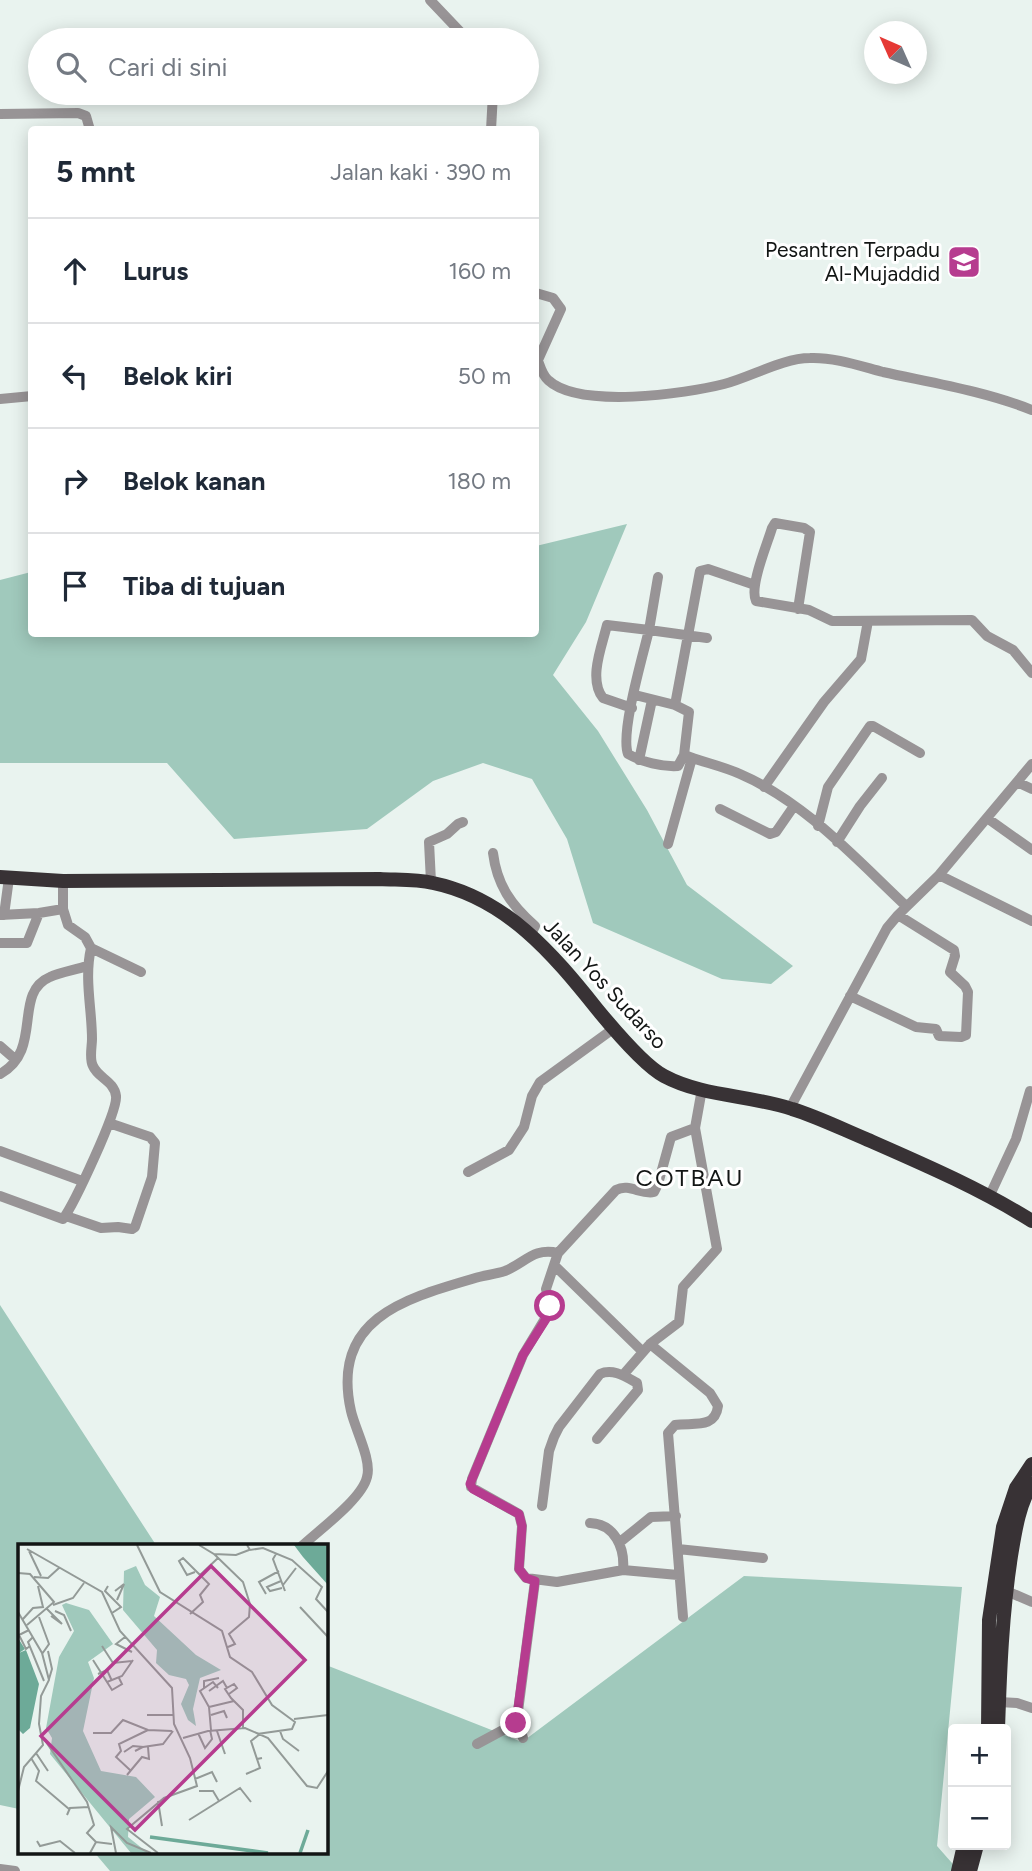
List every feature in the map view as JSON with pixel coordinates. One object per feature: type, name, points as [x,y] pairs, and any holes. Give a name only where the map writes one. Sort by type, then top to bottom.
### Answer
[{"type":"highway","name":"Jalan Yos Sudarso","points":[[5,878],[63,881],[380,879],[431,882],[460,890],[485,901],[531,934],[557,959],[613,1029],[663,1076],[702,1089],[790,1108],[928,1165],[990,1195],[1032,1221]]},
{"type":"highway","points":[[999,1724],[1003,1527],[1010,1502],[1032,1464]]},
{"type":"highway","points":[[988,1724],[988,1637],[1024,1501],[1032,1484]]},
{"type":"highway","points":[[958,1871],[963,1850]]},
{"type":"highway","points":[[971,1871],[976,1850]]},
{"type":"street","points":[[430,0],[457,28]]},
{"type":"street","points":[[491,126],[492,105]]},
{"type":"street","points":[[0,114],[78,113],[86,116],[89,126]]},
{"type":"street","points":[[539,294],[553,298],[561,309],[539,354]]},
{"type":"street","points":[[539,362],[546,378],[556,385],[573,391],[635,397],[706,387],[797,360],[823,358],[1012,402],[1032,410]]},
{"type":"street","points":[[0,399],[28,396]]},
{"type":"street","points":[[798,608],[810,533],[808,530],[773,525],[755,585],[756,601],[798,608],[832,621],[972,620],[987,636],[1013,650],[1032,673]]},
{"type":"street","points":[[675,705],[699,576],[703,569],[755,585]]},
{"type":"street","points":[[658,577],[626,751],[639,760],[676,767],[688,756]]},
{"type":"street","points":[[764,787],[824,702],[861,659],[868,621]]},
{"type":"street","points":[[632,708],[603,698],[596,684],[607,625],[706,638]]},
{"type":"street","points":[[635,695],[675,705],[689,712],[688,756],[668,844]]},
{"type":"street","points":[[639,760],[652,699]]},
{"type":"street","points":[[818,826],[828,787],[870,726],[920,753]]},
{"type":"street","points":[[688,756],[740,774],[794,806],[906,906]]},
{"type":"street","points":[[790,1108],[887,928],[939,875],[1032,764]]},
{"type":"street","points":[[836,842],[882,778]]},
{"type":"street","points":[[1017,782],[1032,789]]},
{"type":"street","points":[[720,808],[770,834],[776,832],[794,806]]},
{"type":"street","points":[[988,818],[1032,850]]},
{"type":"street","points":[[431,882],[429,842],[447,834],[463,822]]},
{"type":"street","points":[[493,853],[495,873],[501,887],[518,911],[535,926],[531,934]]},
{"type":"street","points":[[939,875],[1032,921]]},
{"type":"street","points":[[5,878],[2,915],[39,914],[63,909]]},
{"type":"street","points":[[63,881],[63,909],[68,925],[85,937],[91,948],[141,971]]},
{"type":"street","points":[[0,943],[27,943],[39,914]]},
{"type":"street","points":[[850,996],[916,1027],[936,1029],[939,1036],[966,1035],[968,992],[950,972],[954,950],[898,915]]},
{"type":"street","points":[[0,1196],[61,1219],[66,1216],[109,1124],[116,1096],[111,1085],[95,1070],[92,1062],[87,966],[91,948]]},
{"type":"street","points":[[0,1074],[16,1060],[26,1040],[29,1007],[34,990],[49,977],[87,966]]},
{"type":"street","points":[[468,1172],[500,1156],[513,1144],[524,1127],[532,1096],[540,1082],[613,1029]]},
{"type":"street","points":[[0,1046],[16,1060]]},
{"type":"street","points":[[623,1375],[646,1348],[679,1322],[682,1287],[717,1249],[695,1128],[702,1089]]},
{"type":"street","points":[[990,1195],[1016,1139],[1030,1091]]},
{"type":"street","points":[[66,1216],[101,1228],[135,1227],[152,1177],[155,1143],[150,1137],[109,1124]]},
{"type":"street","points":[[678,1575],[623,1570],[557,1582],[526,1578],[519,1569],[522,1526],[519,1514],[473,1489],[470,1484],[523,1355],[549,1312],[546,1289],[558,1253],[616,1190],[626,1187],[646,1193],[654,1192],[671,1137],[695,1128]]},
{"type":"street","points":[[0,1151],[82,1181]]},
{"type":"street","points":[[303,1544],[358,1493],[368,1475],[351,1410],[347,1377],[352,1348],[363,1333],[390,1310],[420,1294],[505,1271],[544,1251],[558,1253]]},
{"type":"street","points":[[555,1266],[646,1348],[710,1393],[718,1406],[715,1416],[707,1423],[681,1424],[670,1430],[683,1617]]},
{"type":"street","points":[[542,1506],[549,1451],[559,1427],[600,1374],[608,1371],[623,1375],[637,1383],[638,1390],[597,1439]]},
{"type":"street","points":[[620,1542],[651,1517],[676,1516]]},
{"type":"street","points":[[590,1523],[603,1525],[620,1542],[623,1570]]},
{"type":"street","points":[[678,1549],[763,1558]]},
{"type":"street","points":[[523,1738],[516,1723],[535,1581]]},
{"type":"street","points":[[1000,1589],[1032,1602]]},
{"type":"street","points":[[999,1702],[1017,1703],[1032,1708]]},
{"type":"street","points":[[477,1744],[516,1723]]},
{"type":"street","points":[[0,1869],[15,1871]]},
{"type":"green space","points":[[627,524],[586,622],[553,675],[598,731],[647,810],[687,885],[793,966],[771,984],[722,979],[593,923],[567,839],[532,779],[483,763],[433,781],[367,829],[234,839],[167,763],[0,763],[0,580],[28,573],[28,637],[539,637],[539,545]]},
{"type":"green space","points":[[0,1305],[155,1544],[18,1544],[18,1809],[0,1805]]},
{"type":"green space","points":[[744,1576],[962,1587],[937,1846],[959,1871],[110,1871],[96,1854],[327,1854],[327,1665],[522,1742]]},
{"type":"place","name":"Pesantren Terpadu Al-Mujaddid","points":[[964,262]]},
{"type":"district","name":"COTBAU","points":[[690,1178]]},
{"type":"route","points":[[516,1723],[535,1581],[526,1578],[519,1569],[522,1519],[519,1514],[473,1489],[470,1484],[523,1355],[546,1319],[550,1306]]}]
